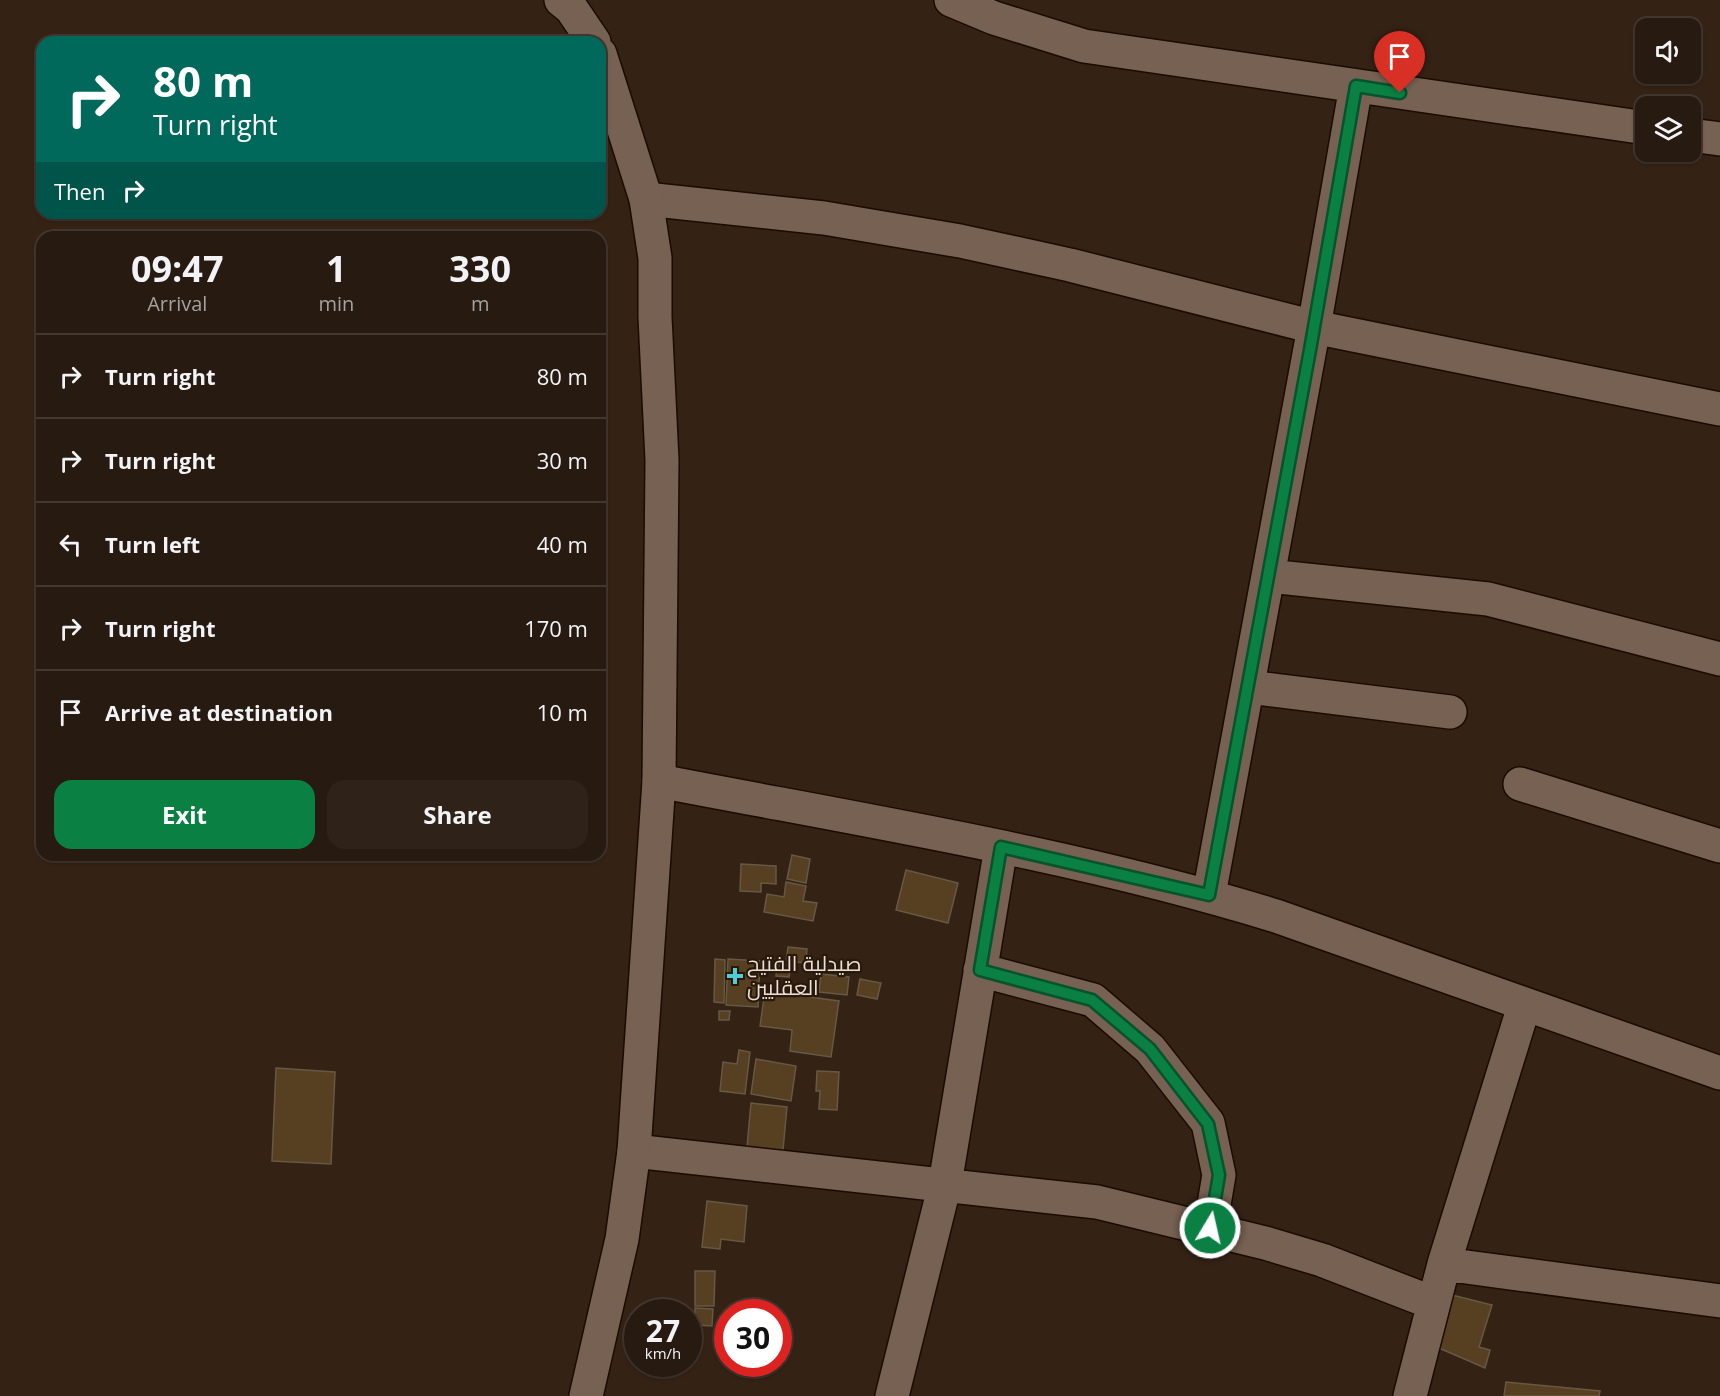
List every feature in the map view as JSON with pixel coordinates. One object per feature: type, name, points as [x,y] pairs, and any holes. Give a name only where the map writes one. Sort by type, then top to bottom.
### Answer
[{"type":"street","points":[[561,0],[571,8],[590,36]]},
{"type":"street","points":[[951,0],[994,18],[1084,45],[1635,126]]},
{"type":"street","points":[[586,1396],[622,1239],[634,1151],[659,781],[662,460],[655,317],[655,258],[646,199],[606,73]]},
{"type":"street","points":[[1209,895],[1356,86]]},
{"type":"street","points":[[1701,136],[1720,139]]},
{"type":"street","points":[[646,199],[746,208],[938,236],[1070,265],[1314,327],[1720,409]]},
{"type":"street","points":[[1268,576],[1488,599],[1720,659]]},
{"type":"street","points":[[1248,687],[1450,712]]},
{"type":"street","points":[[659,781],[1001,847],[1209,895],[1276,916],[1524,1006],[1720,1073]]},
{"type":"street","points":[[1520,784],[1720,846]]},
{"type":"street","points":[[892,1396],[945,1184],[1001,847]]},
{"type":"street","points":[[980,970],[1092,1000],[1150,1049],[1208,1124],[1219,1175],[1210,1228]]},
{"type":"street","points":[[1410,1396],[1444,1264],[1524,1006]]},
{"type":"street","points":[[634,1151],[1097,1202],[1210,1228],[1322,1260],[1434,1303]]},
{"type":"street","points":[[1444,1264],[1720,1301]]},
{"type":"building","points":[[792,855],[810,859],[806,883],[787,879]]},
{"type":"building","points":[[741,864],[776,866],[776,884],[761,883],[761,892],[740,891]]},
{"type":"building","points":[[906,870],[958,883],[948,923],[896,910]]},
{"type":"building","points":[[786,882],[806,886],[803,901],[817,903],[813,921],[764,912],[767,894],[784,897]]},
{"type":"building","points":[[788,947],[807,949],[806,963],[786,961]]},
{"type":"building","points":[[715,959],[725,960],[724,1003],[714,1002]]},
{"type":"building","points":[[728,959],[760,961],[758,1007],[726,1005]]},
{"type":"building","points":[[777,964],[791,965],[789,977],[776,976]]},
{"type":"building","points":[[821,974],[849,977],[847,995],[819,992]]},
{"type":"building","points":[[860,979],[881,983],[877,999],[857,995]]},
{"type":"building","points":[[765,991],[839,1001],[831,1057],[790,1051],[792,1030],[760,1026]]},
{"type":"building","points":[[719,1011],[730,1011],[729,1020],[719,1020]]},
{"type":"building","points":[[739,1050],[750,1052],[745,1094],[720,1091],[723,1062],[737,1064]]},
{"type":"building","points":[[756,1059],[796,1066],[791,1101],[751,1094]]},
{"type":"building","points":[[276,1068],[335,1072],[331,1164],[272,1161]]},
{"type":"building","points":[[817,1071],[839,1072],[837,1110],[819,1109],[820,1091],[816,1091]]},
{"type":"building","points":[[751,1103],[787,1107],[783,1150],[747,1147]]},
{"type":"building","points":[[707,1201],[747,1206],[744,1242],[721,1239],[720,1249],[702,1247]]},
{"type":"building","points":[[695,1271],[715,1271],[714,1306],[702,1306],[702,1299],[695,1299]]},
{"type":"building","points":[[1440,1292],[1492,1305],[1479,1347],[1490,1350],[1485,1368],[1425,1342]]},
{"type":"building","points":[[702,1308],[713,1309],[712,1326],[702,1325]]},
{"type":"building","points":[[1506,1382],[1600,1391],[1599,1396],[1504,1396]]},
{"type":"place","name":"صيدلية الفتيح العقليين","points":[[735,976]]},
{"type":"route","points":[[1210,1228],[1219,1175],[1208,1124],[1150,1049],[1092,1000],[980,970],[997,867],[1001,847],[1209,895],[1310,350],[1356,86],[1400,93]]}]
